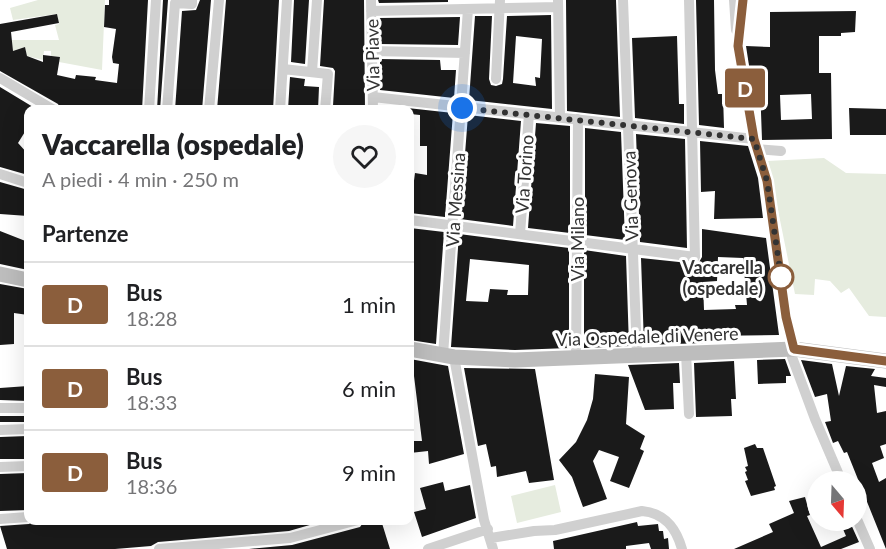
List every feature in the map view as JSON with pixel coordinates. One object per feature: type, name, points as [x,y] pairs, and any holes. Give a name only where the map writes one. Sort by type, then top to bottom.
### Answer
[{"type":"street","points":[[148,105],[156,0]]},
{"type":"street","points":[[167,105],[175,3],[192,4],[192,0]]},
{"type":"street","points":[[209,105],[219,0]]},
{"type":"street","points":[[280,105],[287,0]]},
{"type":"street","points":[[312,72],[318,0]]},
{"type":"street","name":"Via Genova","points":[[623,0],[637,355]]},
{"type":"street","points":[[414,220],[695,257],[689,0]]},
{"type":"street","points":[[734,0],[738,46],[756,144],[767,181],[786,317],[794,349],[792,357],[837,471]]},
{"type":"street","points":[[738,46],[744,0]]},
{"type":"street","points":[[371,6],[558,3],[560,117]]},
{"type":"street","points":[[496,78],[500,4]]},
{"type":"street","name":"Via Piave","points":[[371,6],[373,105]]},
{"type":"street","name":"Via Messina","points":[[463,6],[465,53],[453,225],[448,356],[458,387],[491,539]]},
{"type":"street","points":[[372,51],[465,53]]},
{"type":"street","points":[[283,69],[328,74],[325,105]]},
{"type":"street","points":[[0,78],[46,105]]},
{"type":"street","points":[[373,98],[692,131],[781,151]]},
{"type":"street","name":"Via Torino","points":[[520,234],[529,114]]},
{"type":"street","name":"Via Milano","points":[[576,358],[578,119]]},
{"type":"street","points":[[0,174],[24,182]]},
{"type":"street","points":[[0,274],[24,279]]},
{"type":"street","name":"Via Ospedale di Venere","points":[[414,350],[482,359],[576,358],[794,349],[886,360]]},
{"type":"street","points":[[686,353],[689,414]]},
{"type":"street","points":[[0,408],[24,408]]},
{"type":"street","points":[[0,430],[24,429]]},
{"type":"street","points":[[0,467],[24,466]]},
{"type":"street","points":[[428,549],[534,531],[555,530],[642,511],[665,519],[675,531],[682,549]]},
{"type":"street","points":[[0,519],[24,517]]},
{"type":"street","points":[[159,549],[290,538],[313,526]]},
{"type":"street","points":[[862,531],[870,549]]},
{"type":"shaded area","points":[[38,0],[105,0],[102,70],[59,62],[60,57],[51,56],[51,51],[44,51],[43,60],[27,56],[25,47],[10,52],[11,40],[59,40],[55,25],[59,24],[57,14],[13,20],[10,8]]},
{"type":"shaded area","points":[[824,158],[846,173],[886,174],[886,317],[869,316],[849,288],[841,293],[830,281],[815,279],[814,295],[795,294],[768,161]]},
{"type":"shaded area","points":[[555,485],[561,512],[517,523],[511,496]]},
{"type":"building","points":[[109,0],[148,0],[142,105],[58,105],[0,71],[0,24],[57,14],[59,23],[11,32],[13,51],[25,47],[27,56],[43,62],[43,55],[60,57],[57,75],[75,79],[76,75],[96,77],[95,80],[117,83],[119,64],[113,63],[112,57],[116,29],[104,27],[105,5],[109,5]]},
{"type":"building","points":[[163,0],[168,0],[160,105],[157,105]]},
{"type":"building","points":[[200,0],[211,0],[202,105],[175,105],[182,11],[196,10]]},
{"type":"building","points":[[226,0],[279,0],[273,105],[217,105]]},
{"type":"building","points":[[294,0],[309,0],[305,64],[291,62]]},
{"type":"building","points":[[324,0],[364,0],[365,105],[333,105],[335,71],[333,68],[320,66]]},
{"type":"building","points":[[378,0],[448,0],[448,2],[379,3]]},
{"type":"building","points":[[566,0],[616,0],[620,117],[567,111]]},
{"type":"building","points":[[696,0],[714,0],[715,70],[718,94],[723,94],[724,128],[699,125]]},
{"type":"building","points":[[856,11],[855,32],[841,33],[841,36],[819,36],[819,73],[831,73],[832,139],[762,140],[760,85],[752,85],[746,46],[770,47],[770,12]],"holes":[[[811,94],[812,119],[781,120],[780,95]]]},
{"type":"building","points":[[551,15],[552,109],[469,100],[475,16],[492,16],[489,79],[491,85],[496,86],[502,84],[503,79],[507,16]],"holes":[[[516,36],[542,39],[540,78],[535,77],[536,86],[513,83]]]},
{"type":"building","points":[[460,17],[458,45],[379,44],[379,18]]},
{"type":"building","points":[[677,36],[679,104],[684,104],[684,124],[635,118],[632,38]]},
{"type":"building","points":[[380,59],[440,60],[441,70],[456,70],[454,98],[380,90]]},
{"type":"building","points":[[290,77],[305,79],[304,86],[319,87],[318,105],[288,105]]},
{"type":"building","points":[[0,87],[30,105],[24,105],[24,133],[18,143],[24,150],[24,174],[0,167]]},
{"type":"building","points":[[849,108],[886,109],[886,135],[850,135]]},
{"type":"building","points":[[414,109],[453,113],[445,217],[414,213],[415,173],[427,175],[427,146],[420,146],[420,115],[414,114]]},
{"type":"building","points":[[468,115],[521,121],[513,226],[460,219]]},
{"type":"building","points":[[536,123],[570,126],[570,233],[528,228]]},
{"type":"building","points":[[585,128],[621,132],[625,240],[585,235]]},
{"type":"building","points":[[636,134],[685,139],[687,248],[640,242]]},
{"type":"building","points":[[700,141],[748,146],[758,178],[763,218],[714,219],[715,191],[701,192]]},
{"type":"building","points":[[0,182],[24,189],[24,216],[0,214]]},
{"type":"building","points":[[414,228],[444,232],[436,344],[414,341]]},
{"type":"building","points":[[702,229],[766,238],[779,335],[705,336],[705,343],[644,345],[641,258],[698,264],[702,257]],"holes":[[[718,257],[743,258],[747,305],[735,305],[736,309],[704,310],[703,282],[717,281]]]},
{"type":"building","points":[[0,231],[24,240],[24,269],[0,264]]},
{"type":"building","points":[[459,234],[569,248],[569,348],[515,350],[451,347]],"holes":[[[470,259],[529,265],[528,295],[507,295],[508,290],[490,289],[488,302],[466,301]]]},
{"type":"building","points":[[584,250],[626,256],[629,346],[584,348]]},
{"type":"building","points":[[0,284],[24,288],[24,314],[14,313],[14,344],[0,345]]},
{"type":"building","points":[[785,359],[791,376],[786,376],[786,383],[758,384],[757,360]]},
{"type":"building","points":[[414,360],[448,366],[464,454],[429,464],[428,451],[414,453],[414,441],[422,441]]},
{"type":"building","points":[[801,360],[832,364],[839,396],[846,366],[875,369],[871,376],[886,378],[886,387],[874,385],[877,413],[886,411],[886,444],[880,446],[884,458],[872,463],[879,482],[886,478],[886,549],[867,502],[867,471],[855,471],[847,452],[844,453],[838,441],[833,443],[825,422],[831,421],[827,394],[815,397]]},
{"type":"building","points":[[734,361],[736,399],[731,399],[732,416],[696,417],[694,363]]},
{"type":"building","points":[[679,363],[680,383],[673,383],[674,409],[645,410],[628,365]]},
{"type":"building","points":[[464,368],[535,369],[554,480],[529,483],[526,471],[497,477],[496,466],[491,467],[486,444],[478,446]]},
{"type":"building","points":[[595,374],[629,377],[626,424],[645,436],[640,449],[644,451],[629,488],[610,481],[619,457],[599,450],[593,461],[607,499],[583,507],[572,477],[559,460],[576,442],[587,420],[593,399]]},
{"type":"building","points":[[24,386],[24,401],[0,400],[0,388]]},
{"type":"building","points":[[0,416],[24,416],[24,422],[0,422]]},
{"type":"building","points":[[24,436],[24,459],[0,459],[0,437]]},
{"type":"building","points":[[755,444],[757,448],[763,448],[776,486],[775,490],[751,496],[745,481],[748,480],[745,467],[748,466],[744,448]]},
{"type":"building","points":[[24,473],[24,510],[0,511],[0,474]]},
{"type":"building","points":[[443,482],[445,491],[470,485],[476,518],[422,537],[414,512],[426,509],[420,488]]},
{"type":"building","points":[[805,497],[807,531],[814,531],[821,547],[846,536],[844,531],[854,531],[859,542],[841,549],[734,549],[773,532],[769,524],[794,513],[789,501]]},
{"type":"building","points":[[637,522],[638,526],[658,524],[659,531],[663,531],[664,539],[668,538],[669,549],[651,549],[649,543],[626,546],[626,549],[554,549],[553,541]]},
{"type":"building","points":[[310,525],[289,531],[158,542],[151,546],[115,549],[7,549],[0,526]]},
{"type":"building","points":[[361,525],[383,525],[390,549],[249,549],[292,545]]},
{"type":"bus line","name":"D","points":[[743,0],[738,46],[754,139],[767,181],[786,317],[794,349],[886,361]]},
{"type":"place","name":"Vaccarella (ospedale)","points":[[781,277]]},
{"type":"route","points":[[462,108],[754,139],[767,181],[781,277]]}]
